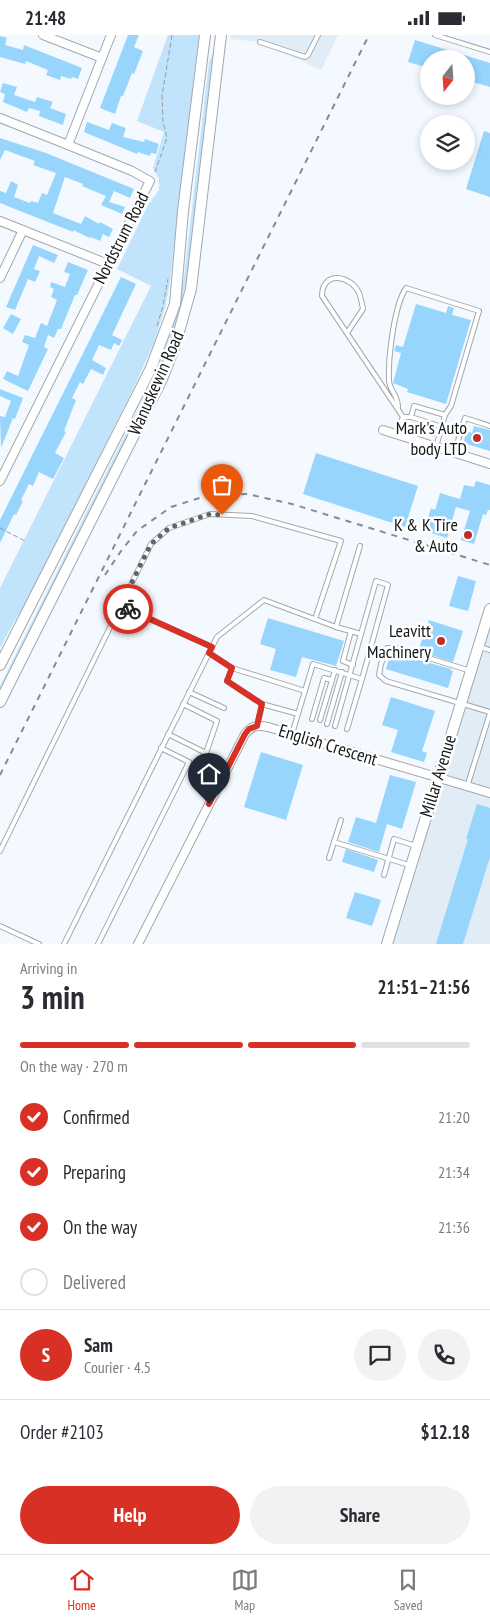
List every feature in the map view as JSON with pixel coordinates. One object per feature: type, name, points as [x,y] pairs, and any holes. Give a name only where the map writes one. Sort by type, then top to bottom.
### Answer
[{"type":"main road","name":"Wanuskewin Road","points":[[0,665],[151,369],[174,304],[183,211],[205,35]]},
{"type":"main road","name":"Wanuskewin Road","points":[[0,703],[162,379],[175,346],[192,289],[221,35]]},
{"type":"main road","name":"Millar Avenue","points":[[387,944],[490,609]]},
{"type":"street","points":[[43,35],[102,58]]},
{"type":"street","points":[[0,118],[68,145],[111,35]]},
{"type":"street","name":"Nordstrum Road","points":[[0,481],[150,181],[132,171],[68,145]]},
{"type":"street","points":[[0,221],[108,264]]},
{"type":"street","points":[[0,278],[23,230]]},
{"type":"street","points":[[383,430],[490,464]]},
{"type":"street","name":"English Crescent","points":[[138,944],[249,729],[257,726],[268,727],[490,793]]},
{"type":"lane","points":[[260,42],[305,57],[308,55],[318,35]]},
{"type":"lane","points":[[435,35],[490,52]]},
{"type":"lane","points":[[347,333],[363,309],[359,292],[349,281],[338,277],[333,278],[324,284],[322,296],[403,417]]},
{"type":"lane","points":[[398,409],[398,400],[388,381],[389,351],[400,297],[406,288],[479,311],[451,406],[445,415],[436,447]]},
{"type":"lane","points":[[411,417],[414,406],[445,415]]},
{"type":"lane","points":[[403,417],[411,417],[442,427]]},
{"type":"lane","points":[[396,434],[403,417]]},
{"type":"lane","points":[[457,445],[465,418],[490,426]]},
{"type":"lane","points":[[0,851],[151,544],[169,528],[210,514],[252,516],[340,541],[315,619]]},
{"type":"lane","points":[[336,627],[360,546]]},
{"type":"lane","points":[[336,726],[376,581],[388,585],[347,729]]},
{"type":"lane","points":[[64,944],[217,637],[264,600],[336,627],[361,634]]},
{"type":"lane","points":[[120,606],[212,647]]},
{"type":"lane","points":[[351,631],[343,661],[353,665]]},
{"type":"lane","points":[[478,647],[490,650]]},
{"type":"lane","points":[[467,787],[490,712],[386,681],[379,675],[380,664],[387,648],[396,648],[471,671]]},
{"type":"lane","points":[[209,653],[232,668],[305,691]]},
{"type":"lane","points":[[292,734],[313,664],[362,679]]},
{"type":"lane","points":[[232,668],[227,681],[262,704],[298,714]]},
{"type":"lane","points":[[320,720],[335,670]]},
{"type":"lane","points":[[327,724],[342,672]]},
{"type":"lane","points":[[312,719],[324,678],[332,681]]},
{"type":"lane","points":[[189,692],[224,708]]},
{"type":"lane","points":[[168,734],[206,753],[217,721],[183,704]]},
{"type":"lane","points":[[257,726],[262,704]]},
{"type":"lane","points":[[98,944],[189,763],[161,747]]},
{"type":"lane","points":[[329,858],[341,820]]},
{"type":"lane","points":[[384,875],[394,839],[417,846]]},
{"type":"lane","points":[[334,842],[411,866]]},
{"type":"lane","points":[[0,926],[38,944]]},
{"type":"path","points":[[155,172],[167,138],[163,122],[162,96],[172,35]]},
{"type":"path","points":[[156,328],[163,306],[169,273]]},
{"type":"path","points":[[0,528],[25,541]]},
{"type":"shaded area","points":[[168,35],[199,35],[165,308],[154,343],[133,389],[25,606],[0,648],[0,588],[151,286],[117,269],[148,205],[159,190],[159,179],[153,168],[164,132],[137,121]]},
{"type":"shaded area","points":[[230,35],[338,35],[321,70],[260,42],[230,39]]},
{"type":"shaded area","points":[[213,54],[190,259],[183,298],[172,341],[147,399],[0,689],[153,379],[170,335],[184,277],[209,62]]},
{"type":"shaded area","points":[[490,609],[490,944],[387,944]]},
{"type":"building","points":[[128,35],[139,35],[134,47],[143,51],[134,74],[132,73],[123,96],[121,96],[115,114],[100,108]]},
{"type":"building","points":[[0,36],[7,38],[5,45],[23,50],[24,45],[82,68],[78,79],[61,76],[60,80],[46,75],[48,70],[26,61],[25,64],[0,57]]},
{"type":"building","points":[[415,40],[448,50],[420,50],[420,65],[408,62]]},
{"type":"building","points":[[475,58],[490,63],[490,87],[475,83]]},
{"type":"building","points":[[3,83],[17,87],[14,95],[35,102],[37,97],[53,102],[50,108],[66,114],[63,125],[39,116],[40,111],[29,108],[27,112],[3,102],[5,94],[0,92]]},
{"type":"building","points":[[87,122],[109,130],[112,123],[126,128],[123,137],[144,142],[145,139],[159,144],[156,154],[151,153],[150,156],[138,152],[137,154],[84,132]]},
{"type":"building","points":[[484,131],[490,133],[490,197],[466,189],[472,170],[475,170],[475,160]]},
{"type":"building","points":[[0,138],[46,153],[134,189],[130,198],[114,191],[109,202],[125,207],[122,214],[101,205],[106,196],[65,177],[53,213],[81,224],[85,216],[99,224],[100,222],[113,229],[109,237],[103,234],[100,241],[90,238],[0,203],[0,191],[6,193],[11,181],[18,185],[14,197],[30,203],[31,201],[38,203],[42,193],[47,195],[56,173],[33,165],[35,161],[5,150],[0,160]]},
{"type":"building","points":[[33,245],[58,255],[54,263],[39,256],[34,269],[40,271],[35,282],[28,279],[15,310],[6,307]]},
{"type":"building","points":[[68,262],[88,270],[61,329],[58,329],[54,338],[48,335],[44,347],[48,349],[28,391],[3,379],[7,371],[18,376],[29,345],[22,342],[25,335],[35,338],[41,323],[47,326],[57,300],[51,297],[54,289],[50,287],[51,282],[65,287],[70,274],[64,272]]},
{"type":"building","points":[[121,277],[136,284],[112,335],[122,340],[119,346],[114,343],[111,350],[99,345],[92,360],[106,368],[103,375],[91,369],[83,384],[80,382],[72,398],[76,400],[64,431],[66,432],[55,453],[64,458],[53,479],[39,472],[33,486],[29,484],[21,500],[23,501],[16,515],[14,514],[0,543],[0,520]]},
{"type":"building","points":[[416,304],[446,313],[448,306],[454,308],[452,315],[471,320],[446,404],[407,392],[408,389],[393,383],[401,353],[394,351],[396,345],[403,347]]},
{"type":"building","points":[[11,314],[21,319],[13,334],[3,328]]},
{"type":"building","points":[[0,389],[23,398],[1,448],[0,416],[5,417],[11,401],[0,396]]},
{"type":"building","name":"Mark's Auto body LTD","points":[[474,426],[490,430],[490,451],[463,443],[467,431],[472,433]]},
{"type":"building","points":[[316,453],[418,486],[405,527],[303,494]]},
{"type":"building","points":[[476,481],[490,485],[490,510],[488,510],[486,515],[483,514],[474,544],[461,540],[470,511],[456,507],[447,538],[424,531],[431,508],[435,510],[440,493],[460,499],[464,485],[474,487]]},
{"type":"building","points":[[458,576],[476,581],[468,611],[449,606]]},
{"type":"building","points":[[268,618],[344,641],[336,666],[302,657],[296,677],[270,670],[276,649],[260,644]]},
{"type":"building","name":"Leavitt Machinery","points":[[429,620],[463,631],[453,662],[418,651]]},
{"type":"building","points":[[391,652],[451,669],[453,671],[448,688],[386,669]]},
{"type":"building","points":[[391,697],[435,711],[422,751],[427,753],[424,762],[391,752],[398,730],[382,725]]},
{"type":"building","points":[[261,752],[303,765],[286,820],[244,807]]},
{"type":"building","points":[[390,775],[416,782],[402,829],[387,824],[379,852],[348,842],[356,817],[376,823]]},
{"type":"building","points":[[477,804],[490,808],[490,857],[463,944],[436,944],[468,839],[466,839]]},
{"type":"building","points":[[346,849],[378,860],[374,872],[342,862]]},
{"type":"building","points":[[355,892],[381,900],[372,926],[346,918]]},
{"type":"railway","points":[[0,775],[369,35]]},
{"type":"railway","points":[[105,575],[137,531],[171,507],[209,495],[247,494],[292,504],[490,565]]},
{"type":"way so far","points":[[128,609],[120,606],[151,544],[169,528],[210,514],[222,515]]},
{"type":"place","name":"Mark's Auto body LTD","points":[[477,438]]},
{"type":"place","name":"K & K Tire & Auto","points":[[468,535]]},
{"type":"place","name":"Leavitt Machinery","points":[[441,641]]},
{"type":"route","points":[[128,609],[212,647],[209,653],[232,668],[227,681],[262,704],[257,726],[249,729],[245,734],[209,804]]}]
